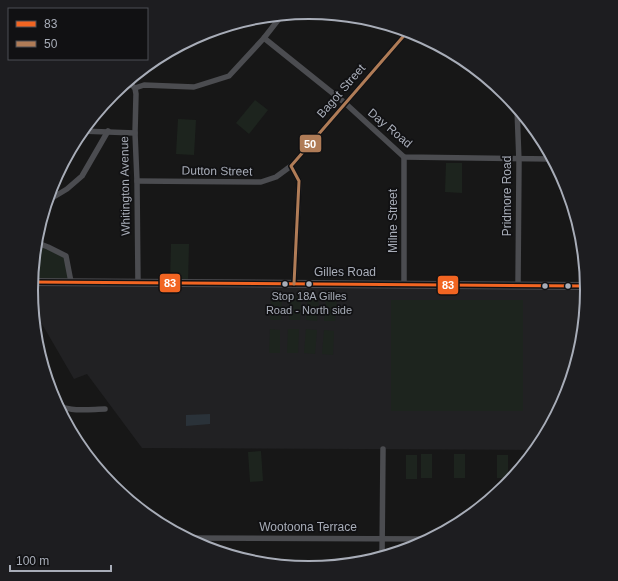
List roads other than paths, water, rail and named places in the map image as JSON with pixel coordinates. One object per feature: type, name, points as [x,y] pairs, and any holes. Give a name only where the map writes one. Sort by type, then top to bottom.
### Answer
[{"type":"street","points":[[131,85],[135,88],[144,85],[194,86],[229,76],[264,38],[277,21]]},
{"type":"street","name":"Bagot Street","points":[[292,166],[404,36]]},
{"type":"street","name":"Day Road","points":[[264,38],[345,103],[404,157],[546,159]]},
{"type":"street","name":"Whitington Avenue","points":[[135,88],[138,283]]},
{"type":"street","name":"Pridmore Road","points":[[517,117],[519,159],[518,285]]},
{"type":"street","points":[[89,131],[135,132]]},
{"type":"street","points":[[54,197],[67,189],[82,176],[108,132]]},
{"type":"street","name":"Milne Street","points":[[404,157],[404,284]]},
{"type":"street","points":[[292,166],[299,181],[294,284]]},
{"type":"street","name":"Dutton Street","points":[[137,181],[261,182],[276,177],[292,166]]},
{"type":"street","points":[[42,245],[66,256],[71,282]]},
{"type":"street","name":"Gilles Road","points":[[38,282],[580,286]]},
{"type":"street","points":[[63,407],[68,409],[105,409]]},
{"type":"street","points":[[382,552],[383,449]]},
{"type":"street","name":"Wootoona Terrace","points":[[198,538],[418,539]]},
{"type":"place","name":"Stop 18A Gilles Road - North side","points":[[309,284]]}]
